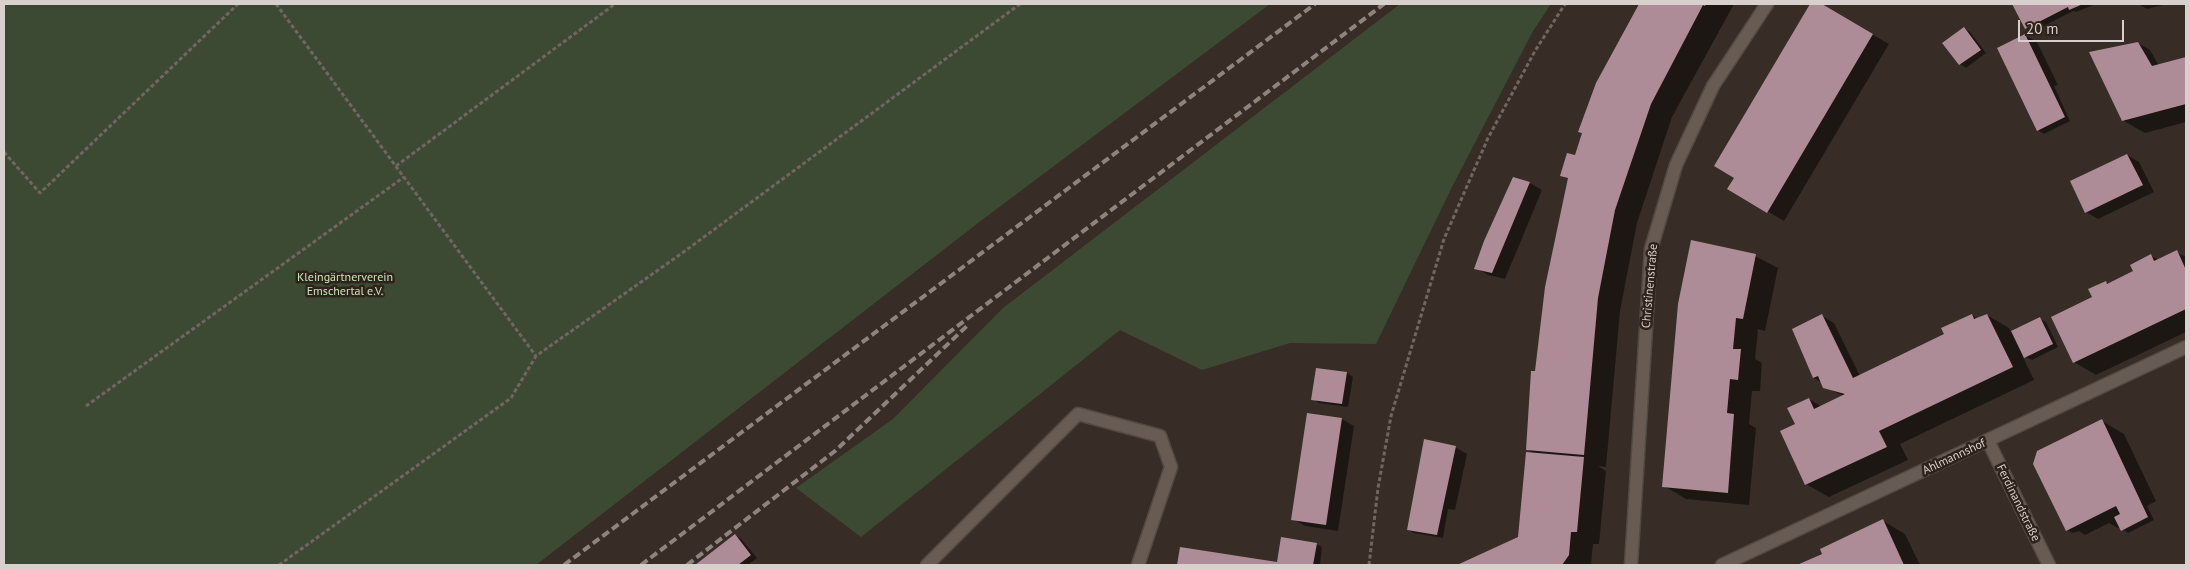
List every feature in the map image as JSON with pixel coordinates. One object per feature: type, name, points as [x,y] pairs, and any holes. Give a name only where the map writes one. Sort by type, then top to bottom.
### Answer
[{"type":"street","name":"Christinenstraße","points":[[1631,565],[1650,249],[1676,165],[1714,86],[1767,4]]},
{"type":"street","name":"Ahlmannshof","points":[[1722,565],[2186,347]]},
{"type":"street","points":[[927,565],[1078,414],[1160,436],[1171,466],[1138,565]]},
{"type":"street","name":"Ferdinandstraße","points":[[1988,441],[2049,565]]},
{"type":"path","points":[[4,152],[40,193],[238,4]]},
{"type":"path","points":[[276,4],[536,356]]},
{"type":"path","points":[[396,166],[615,4]]},
{"type":"path","points":[[279,565],[511,398],[536,356],[685,250],[1020,4]]},
{"type":"path","points":[[1369,565],[1378,488],[1391,416],[1444,239],[1488,138],[1535,51],[1565,4]]},
{"type":"path","points":[[86,406],[404,176]]},
{"type":"green space","name":"Kleingärtnerverein Emschertal e.V.","points":[[4,4],[1270,4],[982,220],[536,565],[4,565]]},
{"type":"green space","points":[[1400,4],[1551,4],[1533,31],[1452,187],[1376,344],[1290,343],[1202,370],[1120,330],[861,537],[796,488],[893,419],[1003,308]]},
{"type":"building","points":[[1639,4],[1706,4],[1705,6],[1703,5],[1651,104],[1615,210],[1598,298],[1584,455],[1526,450],[1531,371],[1535,371],[1545,287],[1568,178],[1560,176],[1567,153],[1575,155],[1582,133],[1578,132],[1596,83]]},
{"type":"building","points":[[1810,4],[1822,4],[1873,34],[1767,213],[1727,189],[1734,178],[1714,166]]},
{"type":"building","points":[[2012,4],[2083,4],[2069,10],[2068,7],[2025,29]]},
{"type":"building","points":[[1964,27],[1981,50],[1959,65],[1942,43]]},
{"type":"building","points":[[2025,34],[2065,117],[2037,131],[1997,48]]},
{"type":"building","points":[[2138,42],[2152,66],[2186,57],[2186,104],[2122,121],[2089,52]]},
{"type":"building","points":[[2127,154],[2143,185],[2085,213],[2070,181]]},
{"type":"building","points":[[1513,177],[1530,182],[1492,273],[1474,269],[1484,241]]},
{"type":"building","points":[[1691,240],[1756,254],[1743,319],[1736,318],[1733,349],[1741,349],[1738,380],[1730,379],[1727,413],[1734,414],[1728,493],[1662,487],[1678,304]]},
{"type":"building","points":[[2177,250],[2186,270],[2186,309],[2073,363],[2051,317],[2092,297],[2088,289],[2106,281],[2107,284],[2133,271],[2130,265],[2151,254],[2154,261]]},
{"type":"building","points":[[1822,314],[1853,378],[1944,334],[1941,328],[1972,314],[1974,319],[1987,314],[2013,367],[1879,431],[1887,447],[1805,485],[1780,431],[1795,424],[1787,408],[1809,398],[1814,409],[1845,394],[1823,388],[1818,376],[1813,378],[1792,329]]},
{"type":"building","points":[[2040,317],[2053,344],[2024,358],[2011,331]]},
{"type":"building","points":[[1316,368],[1347,372],[1342,404],[1311,400]]},
{"type":"building","points":[[1307,413],[1342,418],[1326,525],[1291,520]]},
{"type":"building","points":[[2102,419],[2148,517],[2121,531],[2114,517],[2120,514],[2116,506],[2066,531],[2033,464],[2037,451]]},
{"type":"building","points":[[1424,439],[1456,446],[1437,535],[1407,530]]},
{"type":"building","points":[[1526,452],[1584,457],[1577,532],[1571,532],[1569,555],[1562,565],[1457,565],[1518,537]]},
{"type":"building","points":[[1883,519],[1904,565],[1797,565],[1822,554],[1820,549]]},
{"type":"building","points":[[735,534],[751,555],[738,565],[695,565]]},
{"type":"building","points":[[1281,537],[1317,543],[1313,565],[1177,565],[1180,547],[1277,562]]},
{"type":"railway","points":[[564,565],[1315,4]]},
{"type":"railway","points":[[641,565],[1384,4]]},
{"type":"railway","points":[[687,565],[835,451],[967,326]]}]
